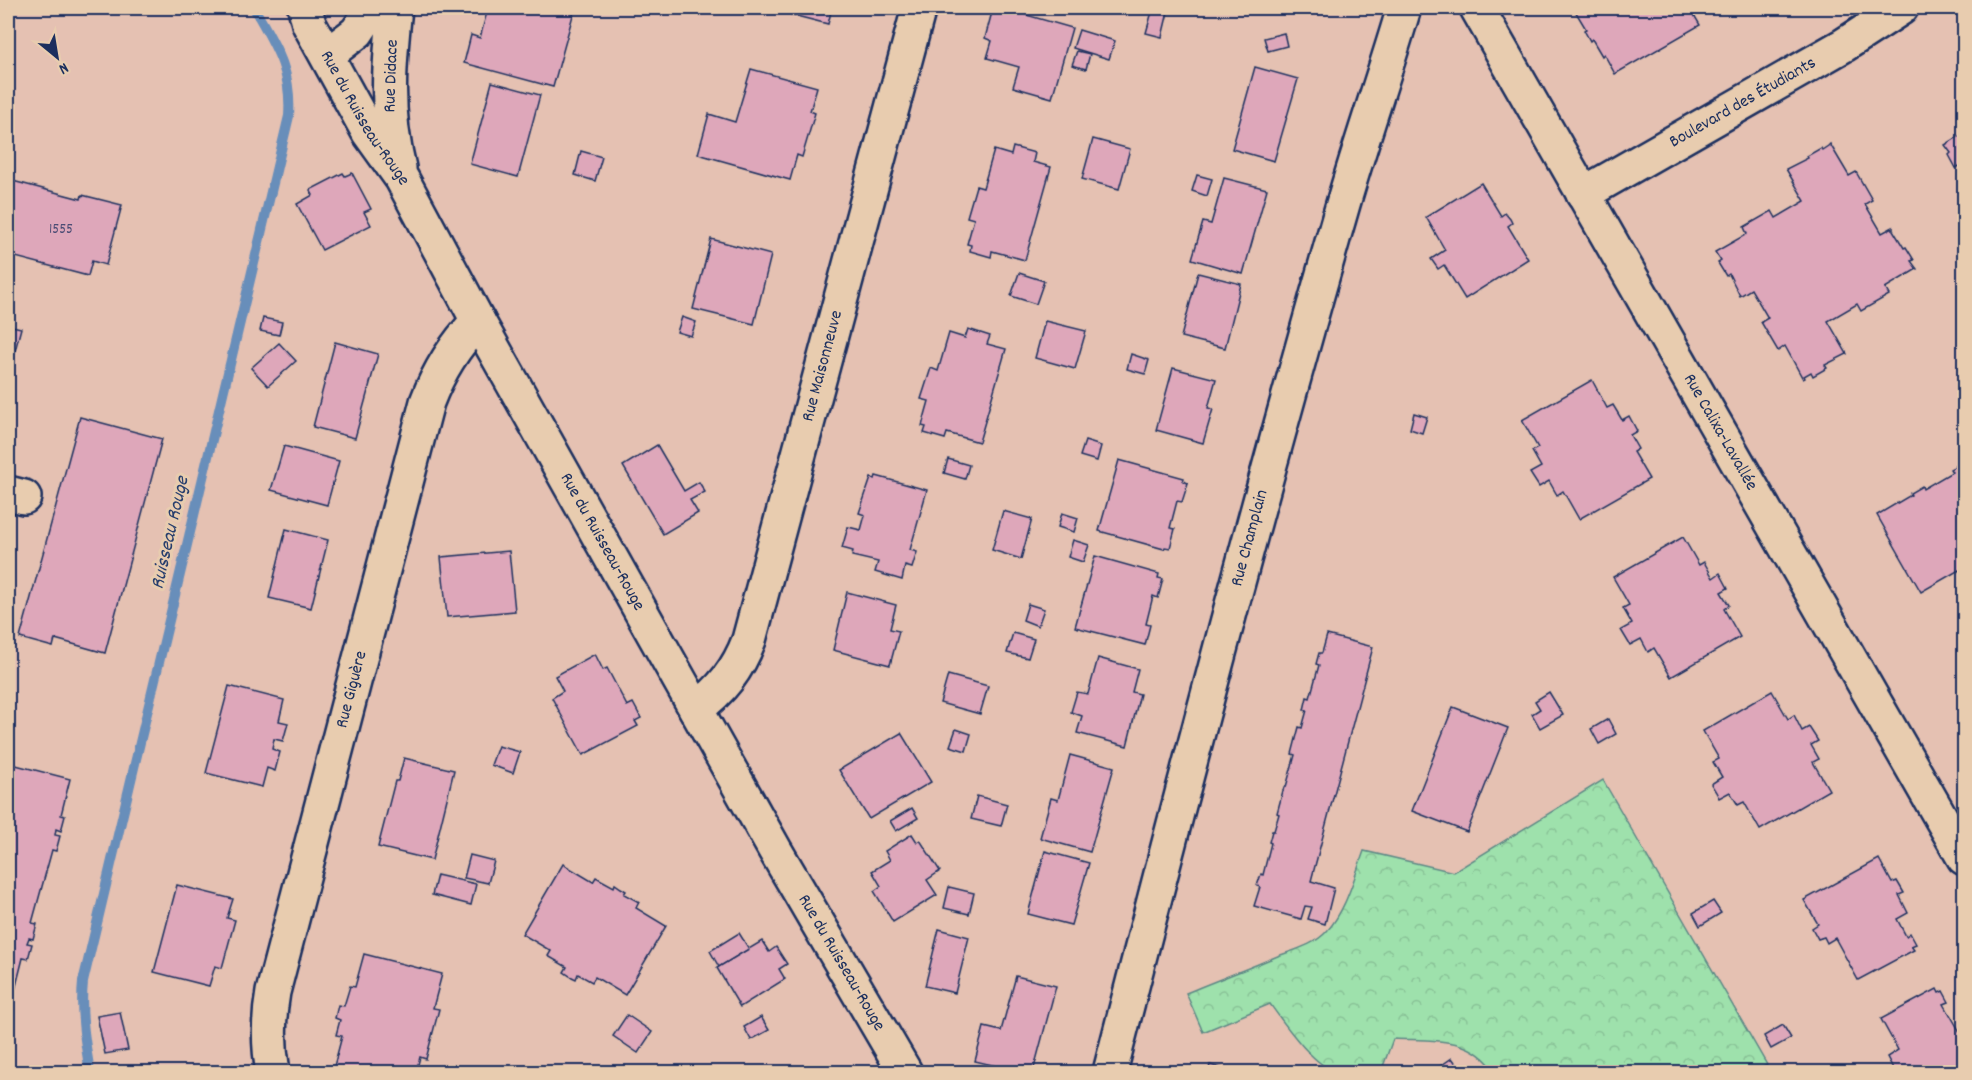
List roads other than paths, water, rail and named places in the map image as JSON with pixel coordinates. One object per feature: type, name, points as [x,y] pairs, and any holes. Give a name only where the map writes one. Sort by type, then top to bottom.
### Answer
[{"type":"street","name":"Rue du Ruisseau-Rouge","points":[[305,8],[309,24],[369,133],[402,179],[478,321],[775,850],[905,1072]]},
{"type":"street","name":"Rue Didace","points":[[327,55],[357,32],[373,8]]},
{"type":"street","name":"Rue Didace","points":[[395,8],[389,74],[389,107],[391,131],[402,179]]},
{"type":"street","name":"Rue Maisonneuve","points":[[696,709],[723,686],[743,657],[749,640],[919,8]]},
{"type":"street","name":"Rue Champlain","points":[[1110,1072],[1316,298],[1404,8]]},
{"type":"street","name":"Rue Calixa-Lavallée","points":[[1477,8],[1965,858]]},
{"type":"street","name":"Boulevard des Étudiants","points":[[1583,194],[1844,45],[1901,8]]},
{"type":"street","name":"Rue Giguère","points":[[273,1072],[268,1050],[268,1035],[273,992],[427,402],[448,358],[478,321]]},
{"type":"waterway","name":"Ruisseau Rouge","points":[[90,1072],[83,1016],[83,982],[289,116],[288,85],[281,59],[254,8]]}]
